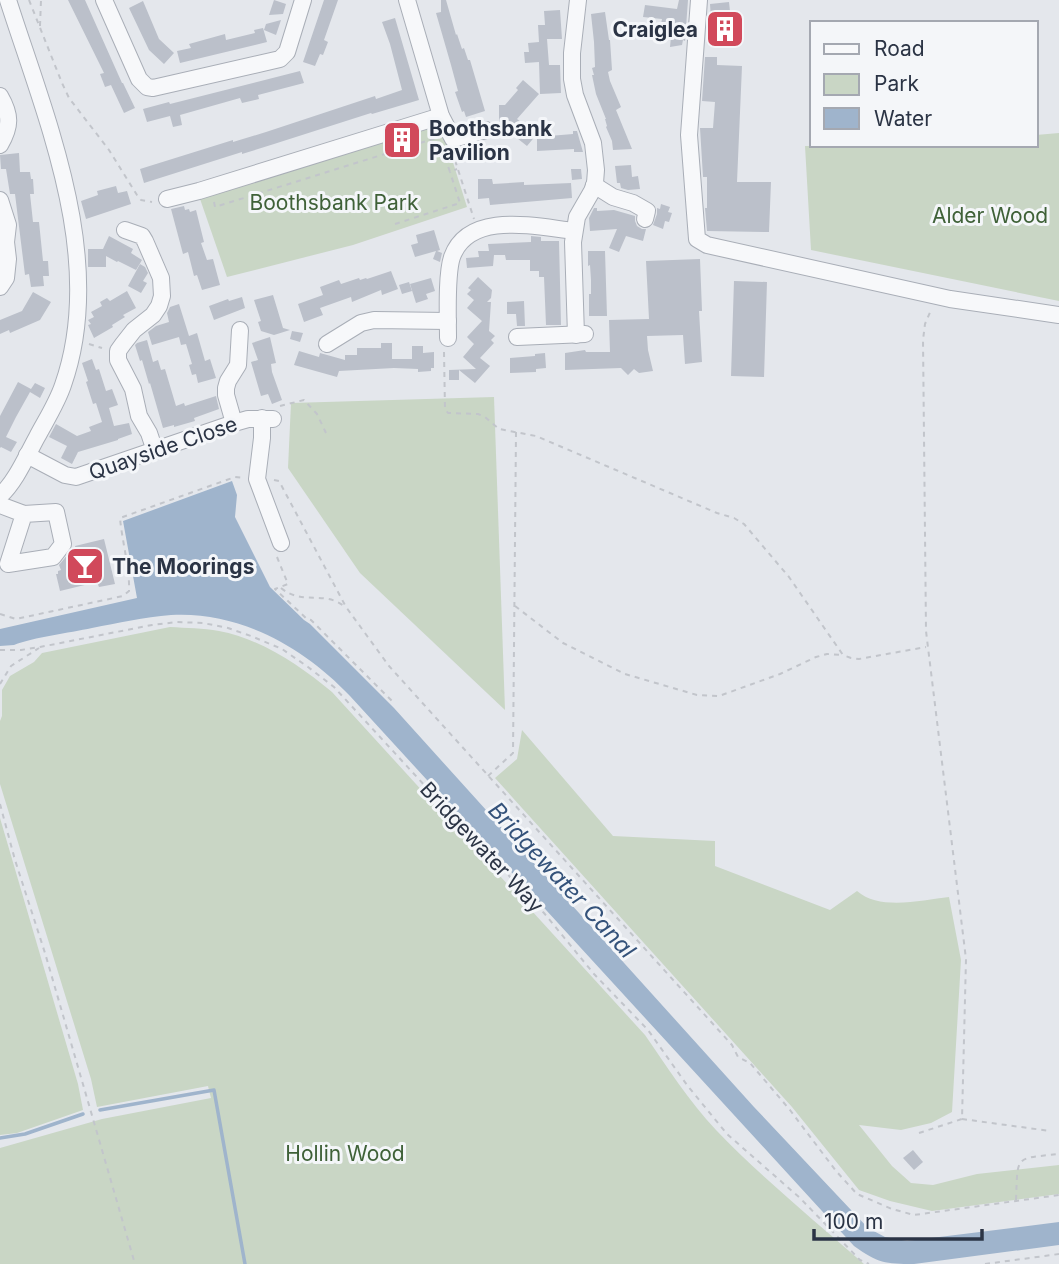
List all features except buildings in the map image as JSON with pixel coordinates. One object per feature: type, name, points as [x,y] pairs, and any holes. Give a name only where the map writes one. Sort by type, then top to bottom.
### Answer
[{"type":"street","points":[[0,496],[27,455],[62,386],[74,340],[77,283],[70,208],[60,159],[8,0]]},
{"type":"street","points":[[104,0],[139,79],[147,87],[153,88],[280,59],[287,52],[303,0]]},
{"type":"street","points":[[407,0],[441,116],[453,139],[486,130]]},
{"type":"street","points":[[517,337],[581,335],[574,231],[577,217],[594,185],[596,170],[593,143],[571,110],[575,95],[571,65],[578,0]]},
{"type":"street","points":[[699,0],[689,135],[697,239],[707,244],[950,299],[1059,315]]},
{"type":"street","points":[[0,96],[9,116],[7,131],[0,145]]},
{"type":"street","points":[[167,199],[441,116]]},
{"type":"street","points":[[594,185],[614,197],[648,211],[645,219]]},
{"type":"street","points":[[0,201],[8,225],[6,278],[0,287]]},
{"type":"street","points":[[448,338],[450,268],[458,246],[466,237],[477,230],[503,225],[574,231]]},
{"type":"street","points":[[125,230],[144,232],[145,241],[161,278],[162,296],[153,315],[110,350],[134,388],[141,422],[149,433],[155,451]]},
{"type":"street","points":[[327,344],[340,328],[374,320],[449,321]]},
{"type":"street","points":[[234,423],[226,388],[238,365],[235,347],[240,331]]},
{"type":"street","name":"Quayside Close","points":[[27,455],[65,475],[76,477],[234,423],[267,418],[257,479]]},
{"type":"street","points":[[257,479],[281,543]]},
{"type":"street","points":[[0,505],[24,514]]},
{"type":"path","points":[[29,0],[69,97],[109,150],[141,200],[167,199]]},
{"type":"path","points":[[40,27],[41,0]]},
{"type":"path","points":[[210,188],[215,206],[439,137]]},
{"type":"path","points":[[450,146],[477,230]]},
{"type":"path","points":[[394,224],[460,203],[442,149]]},
{"type":"path","points":[[450,172],[457,169]]},
{"type":"path","points":[[270,190],[272,196]]},
{"type":"path","points":[[950,299],[938,303],[929,311],[923,340],[926,631],[967,959],[962,1119]]},
{"type":"path","points":[[448,338],[444,344],[445,409],[448,412],[478,414],[499,429],[536,436],[744,524],[789,577],[843,655]]},
{"type":"path","points":[[74,340],[110,350]]},
{"type":"path","points":[[267,418],[279,407],[304,400],[317,414],[326,433]]},
{"type":"path","points":[[488,777],[513,753],[516,431]]},
{"type":"path","points":[[0,614],[16,619],[123,596],[129,591],[130,581],[121,539],[120,518],[234,477],[279,481],[346,607],[389,666],[732,1045],[738,1057],[750,1063],[857,1194],[914,1215],[1059,1195]]},
{"type":"path","points":[[281,543],[277,556],[288,584],[275,589],[311,620],[394,703]]},
{"type":"path","points":[[280,587],[297,597],[336,600],[346,607]]},
{"type":"path","points":[[514,606],[563,643],[625,674],[697,695],[719,696],[827,654],[859,659],[928,647]]},
{"type":"path","name":"Bridgewater Way","points":[[0,650],[40,647],[152,625],[203,623],[251,636],[282,649],[308,667],[334,687],[544,913],[594,974],[648,1030],[727,1135],[800,1198],[860,1260],[869,1264]]},
{"type":"path","points":[[0,684],[11,666],[40,647]]},
{"type":"path","points":[[0,804],[135,1264]]},
{"type":"path","points":[[919,1133],[962,1119],[1050,1131]]},
{"type":"path","points":[[1016,1200],[1019,1162],[1025,1158],[1059,1154]]},
{"type":"path","points":[[985,1264],[1059,1254]]},
{"type":"green space","name":"Boothsbank Park","points":[[440,121],[467,207],[353,245],[227,277],[199,196]]},
{"type":"green space","name":"Alder Wood","points":[[1059,133],[1059,301],[811,250],[805,146],[1038,147],[1038,135]]},
{"type":"green space","points":[[494,397],[505,710],[360,573],[288,468],[291,403]]},
{"type":"green space","name":"Hollin Wood","points":[[170,627],[219,631],[250,640],[293,663],[332,692],[645,1035],[687,1096],[716,1130],[770,1182],[864,1264],[0,1264],[0,1148],[102,1119],[211,1098],[208,1086],[97,1107],[91,1079],[0,784],[2,690],[10,676],[34,662],[42,653]]},
{"type":"green space","points":[[522,730],[613,836],[715,841],[715,866],[830,910],[857,891],[877,901],[902,903],[949,897],[961,960],[952,1112],[931,1123],[901,1130],[859,1125],[892,1166],[911,1183],[933,1185],[977,1174],[1059,1165],[1059,1194],[932,1211],[859,1190],[792,1107],[495,778],[517,759]]},
{"type":"green space","points":[[0,818],[78,1084],[83,1110],[17,1133],[0,1135]]},
{"type":"water","points":[[232,481],[237,495],[235,517],[270,587],[394,708],[754,1107],[868,1228],[885,1237],[907,1241],[1059,1222],[1059,1245],[914,1264],[882,1261],[854,1246],[350,696],[332,678],[291,648],[245,626],[196,615],[131,620],[0,646],[0,629],[137,598],[123,521]]},
{"type":"waterway","points":[[100,1110],[214,1090],[245,1264]]},
{"type":"waterway","points":[[0,1138],[25,1134],[83,1114]]},
{"type":"place","name":"Craiglea","points":[[725,29]]},
{"type":"place","name":"Boothsbank Pavilion","points":[[402,140]]},
{"type":"place","name":"The Moorings","points":[[85,566]]},
{"type":"water label","name":"Bridgewater Canal","points":[[562,880]]}]
